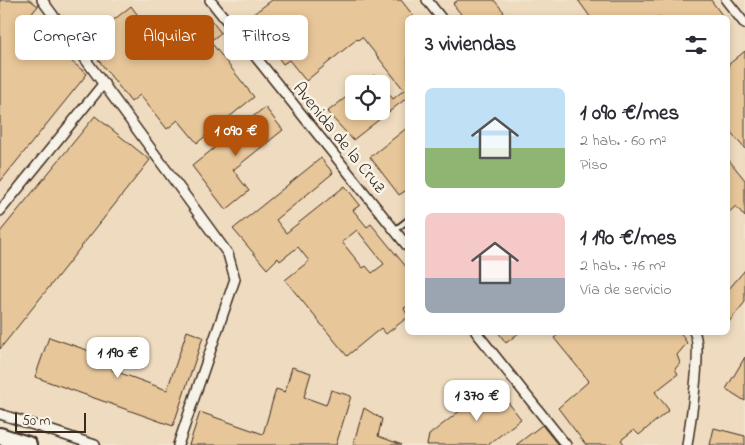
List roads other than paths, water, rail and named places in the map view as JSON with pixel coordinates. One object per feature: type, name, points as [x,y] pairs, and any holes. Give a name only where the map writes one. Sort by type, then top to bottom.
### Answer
[{"type":"highway","points":[[0,436],[28,445]]},
{"type":"street","points":[[42,0],[228,254],[235,279],[178,445]]},
{"type":"street","name":"Avenida de la Cruz","points":[[210,0],[405,244]]},
{"type":"street","points":[[427,0],[439,15]]},
{"type":"street","points":[[726,0],[745,24]]},
{"type":"street","points":[[0,211],[104,83]]},
{"type":"street","points":[[478,335],[566,445]]},
{"type":"street","points":[[687,445],[697,357],[696,335]]},
{"type":"street","points":[[0,414],[95,445]]},
{"type":"lane","points":[[394,231],[405,222]]}]
